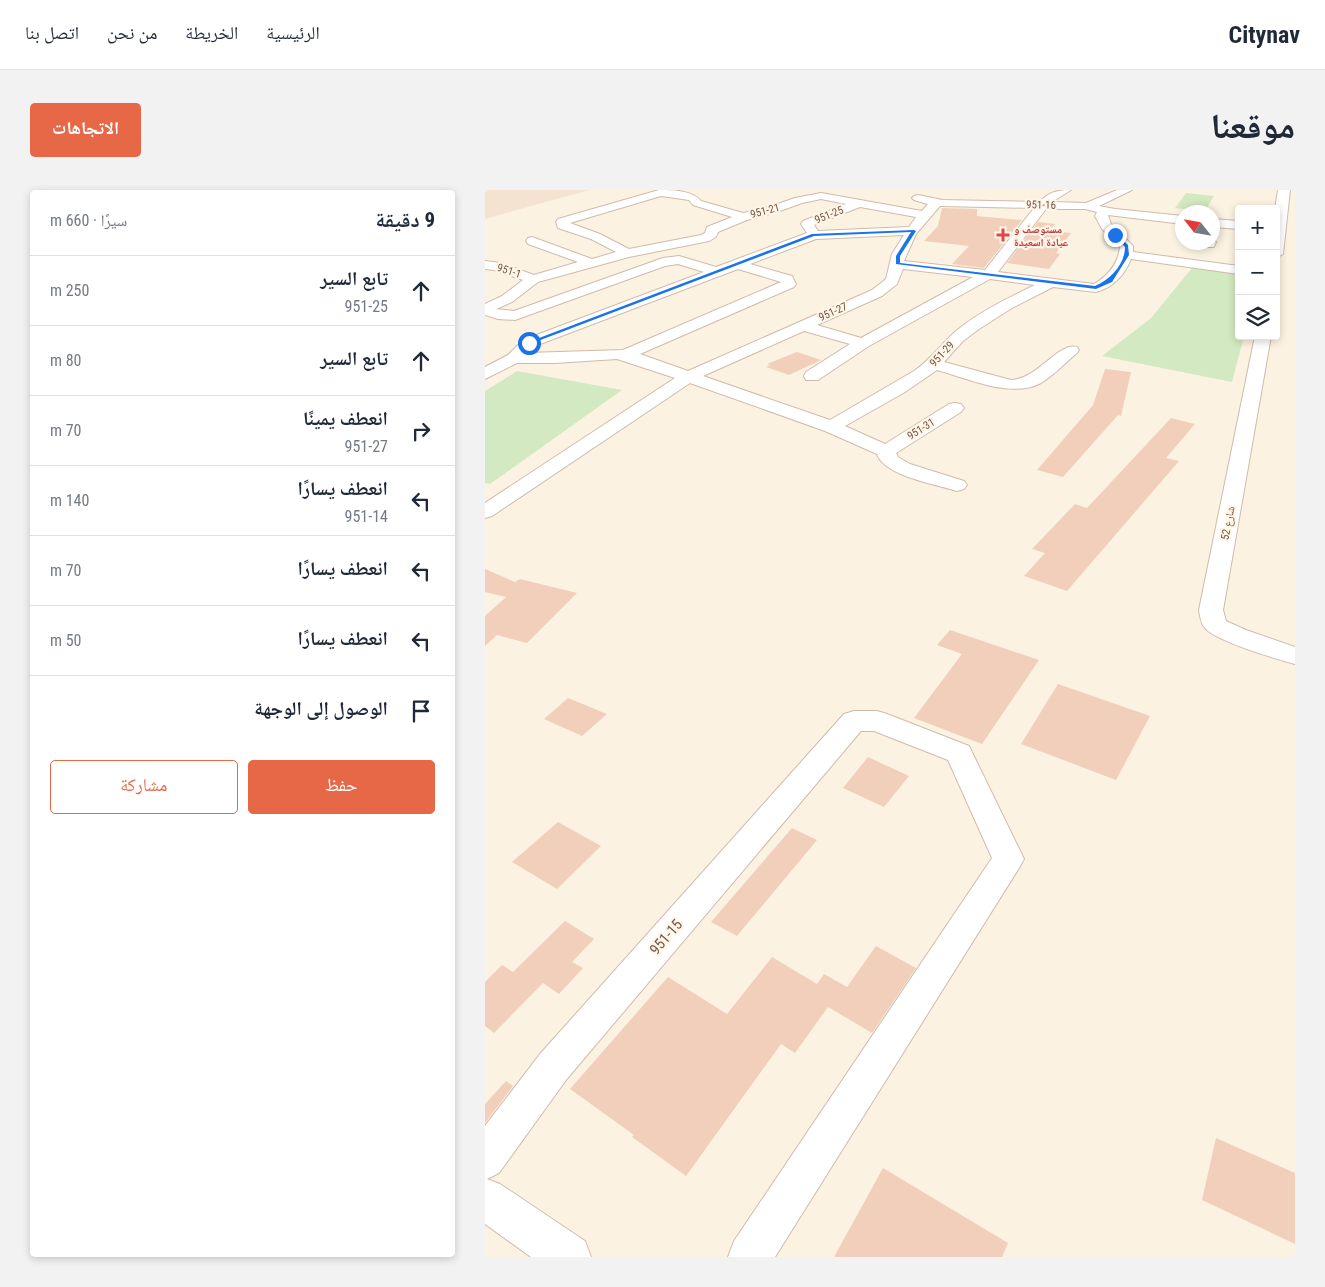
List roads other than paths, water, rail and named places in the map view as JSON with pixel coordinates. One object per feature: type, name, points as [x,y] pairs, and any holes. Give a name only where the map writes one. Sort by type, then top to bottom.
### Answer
[{"type":"street","points":[[824,195],[853,190]]},
{"type":"street","points":[[812,376],[863,343],[989,274],[1047,200],[1065,190]]},
{"type":"street","points":[[1089,206],[1126,190]]},
{"type":"street","points":[[1277,250],[1284,190],[1295,191]]},
{"type":"street","points":[[627,253],[609,242],[562,225],[562,222],[660,193],[677,194],[693,198],[712,193]]},
{"type":"street","points":[[966,203],[988,193]]},
{"type":"street","points":[[824,195],[898,212],[924,215]]},
{"type":"street","name":"951-21","points":[[533,279],[589,262],[705,238],[712,234],[711,230],[743,217],[773,210],[799,200],[824,195]]},
{"type":"street","points":[[865,203],[892,196]]},
{"type":"street","name":"951-16","points":[[907,196],[935,203],[1089,206],[1104,211],[1175,219]]},
{"type":"street","points":[[693,198],[697,203],[743,217]]},
{"type":"street","name":"951-25","points":[[485,374],[517,356],[522,348],[529,343],[814,235],[807,224],[865,203]]},
{"type":"street","name":"951-27","points":[[485,512],[663,391],[688,377],[877,293],[892,281],[898,264],[898,256],[924,215],[935,203]]},
{"type":"street","points":[[1137,216],[1164,205]]},
{"type":"street","points":[[1281,207],[1295,208]]},
{"type":"street","points":[[898,264],[1096,288],[1110,281],[1127,255],[1127,246],[1115,235],[1101,216],[1104,211]]},
{"type":"street","points":[[1220,231],[1235,226]]},
{"type":"street","points":[[814,235],[914,231]]},
{"type":"street","points":[[532,241],[589,262]]},
{"type":"street","points":[[1127,255],[1235,269]]},
{"type":"street","points":[[485,310],[506,317],[515,316],[663,262],[679,260],[717,272]]},
{"type":"street","points":[[625,355],[789,284],[787,279],[737,264]]},
{"type":"street","name":"951-1","points":[[485,265],[495,266],[533,279]]},
{"type":"street","points":[[485,310],[507,299],[533,279]]},
{"type":"street","name":"951-29","points":[[831,427],[920,376],[935,364],[947,347],[964,332],[994,312],[1052,282]]},
{"type":"street","points":[[803,326],[863,343]]},
{"type":"street","name":"شارع 52","points":[[1262,340],[1211,610],[1215,625],[1237,636],[1295,656]]},
{"type":"street","points":[[493,350],[517,356],[625,355],[831,427],[886,451],[889,460],[903,468],[957,485]]},
{"type":"street","points":[[935,364],[1020,386],[1033,381],[1071,350]]},
{"type":"street","name":"951-31","points":[[886,451],[955,408]]},
{"type":"street","name":"951-15","points":[[485,1159],[553,1067],[854,721],[877,721],[959,753],[1008,859],[750,1257]]},
{"type":"street","points":[[485,1199],[569,1257]]},
{"type":"place","name":"مستوصف و عيادة اسعيدة","points":[[1003,235]]}]
